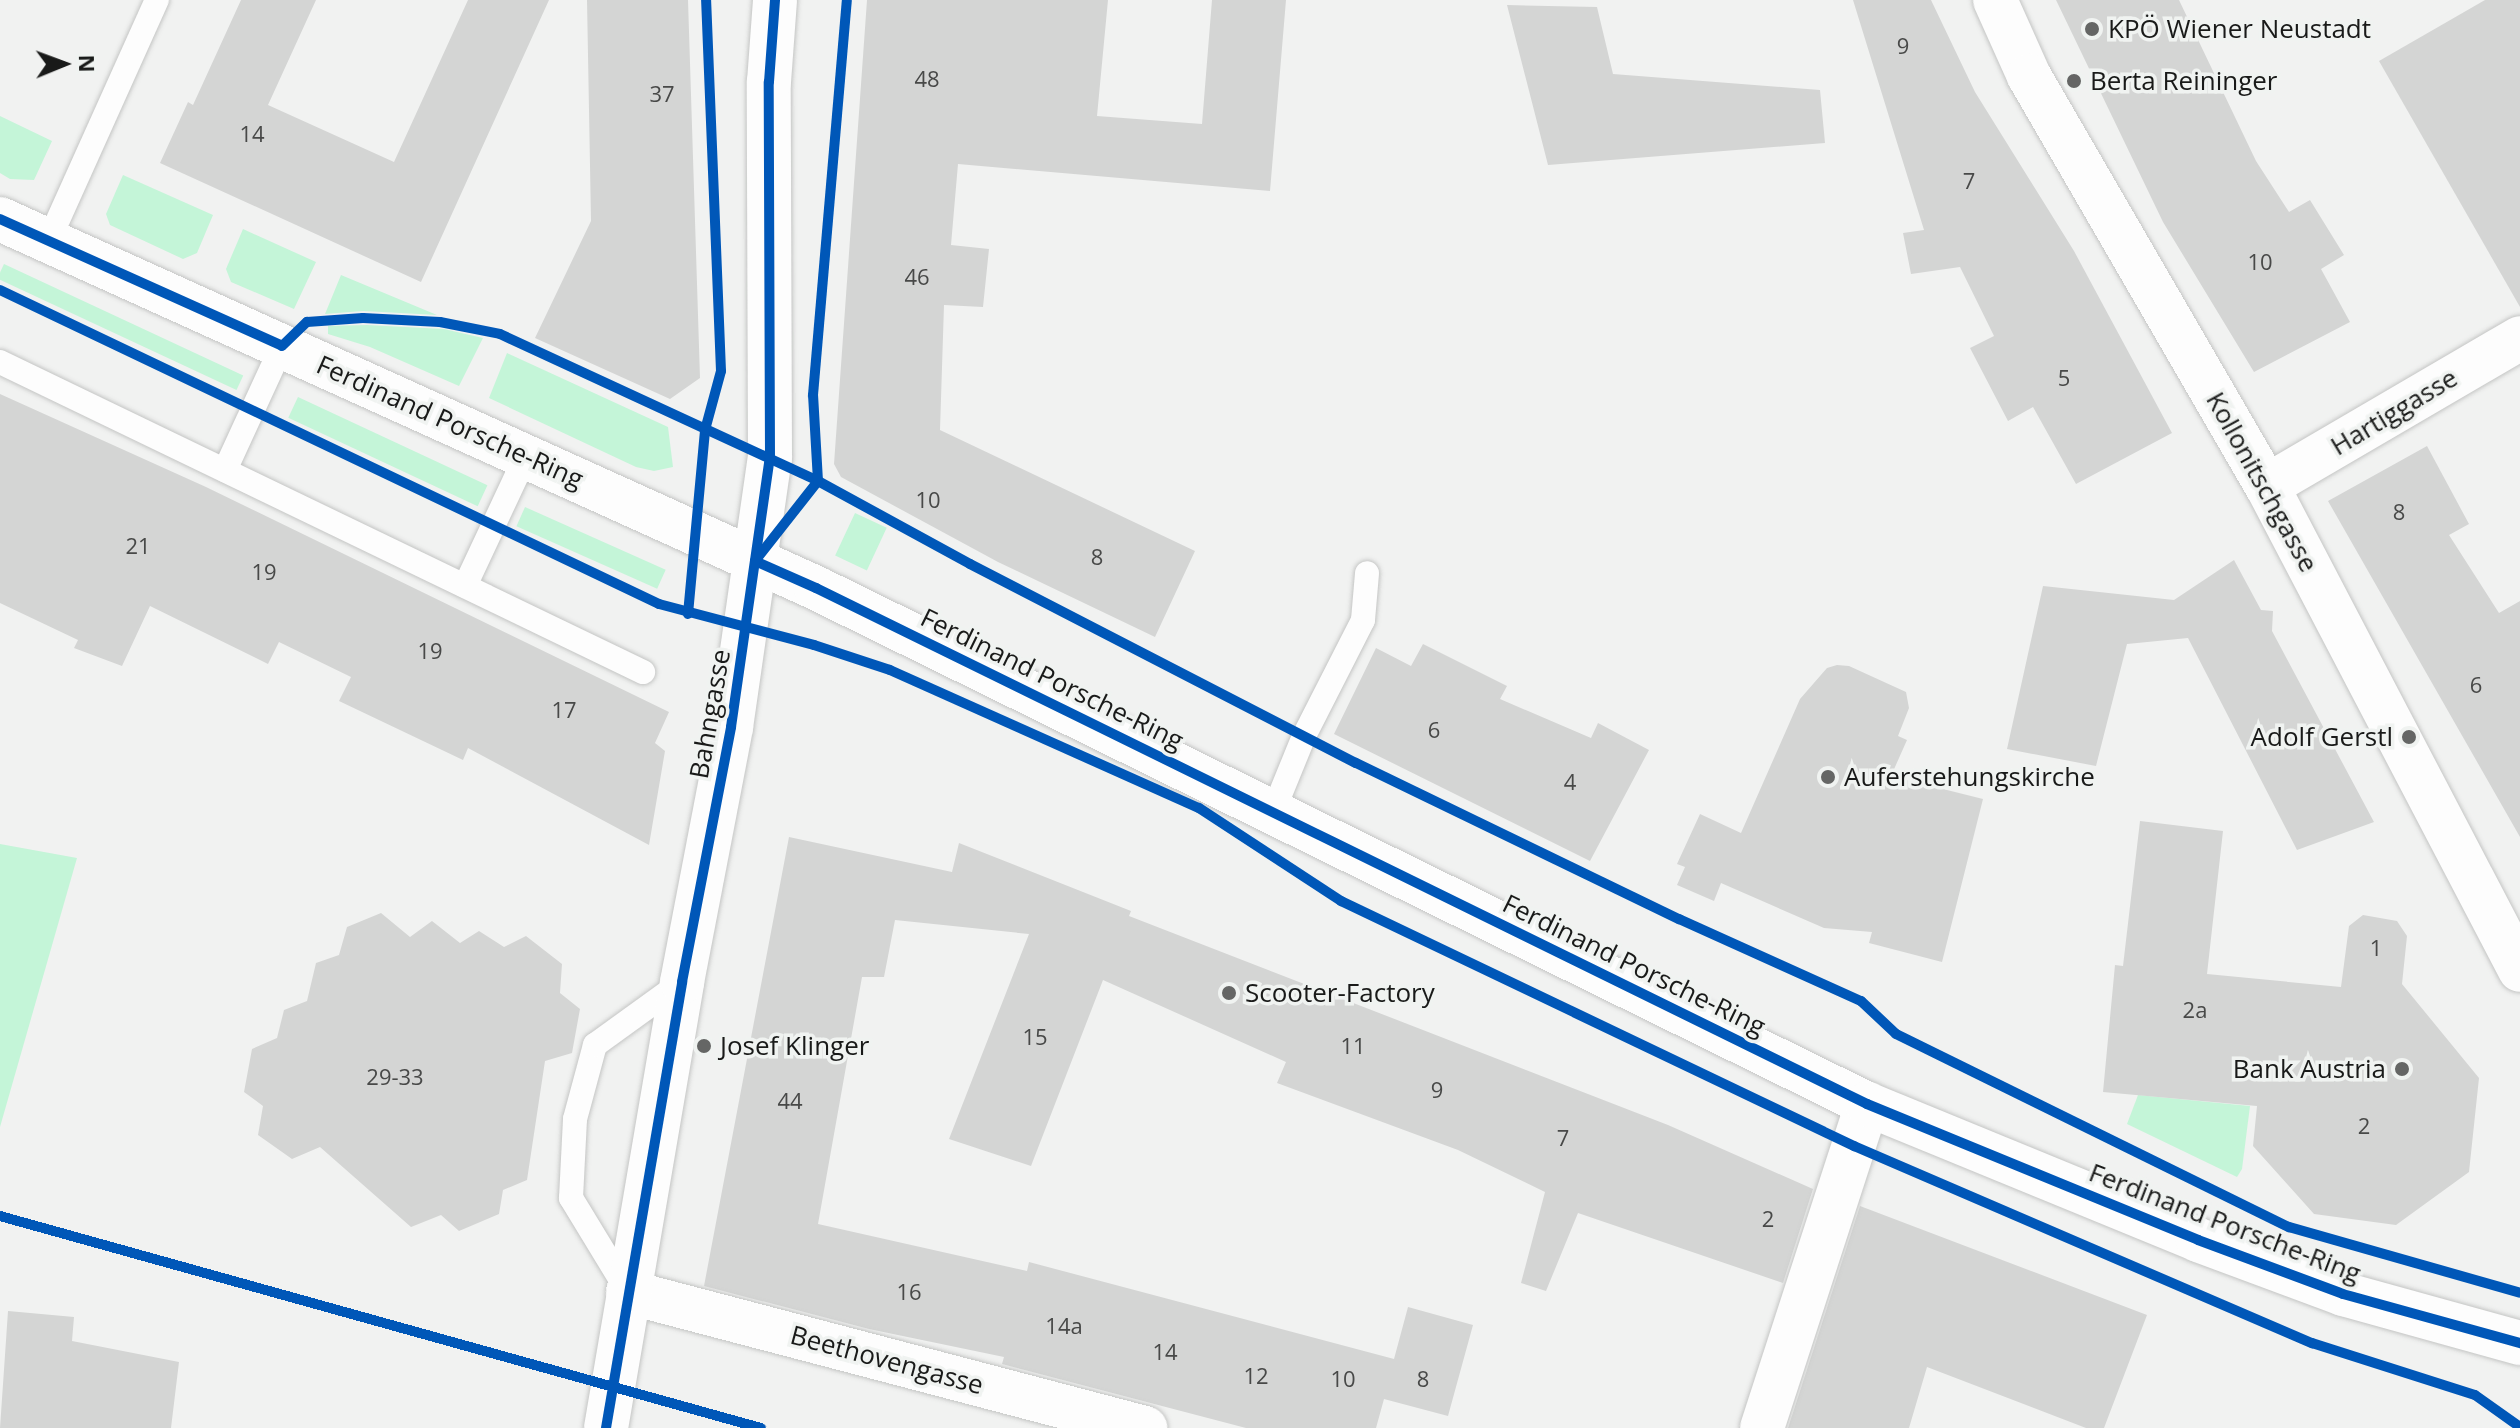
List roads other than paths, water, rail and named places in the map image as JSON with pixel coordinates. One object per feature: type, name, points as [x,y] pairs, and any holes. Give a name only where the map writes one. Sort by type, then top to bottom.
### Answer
[{"type":"street","name":"Bahngasse","points":[[606,1428],[682,982],[731,727],[770,458],[769,82],[775,0]]},
{"type":"street","name":"Kollonitschgasse","points":[[1995,0],[2029,76],[2267,486],[2520,970]]},
{"type":"street","name":"Ferdinand Porsche-Ring","points":[[0,219],[830,594],[1867,1104],[2198,1240],[2343,1294],[2520,1343]]},
{"type":"street","name":"Hartiggasse","points":[[2267,486],[2520,338]]},
{"type":"street","points":[[1762,1428],[1867,1104]]},
{"type":"street","name":"Beethovengasse","points":[[628,1292],[1145,1428]]},
{"type":"lane","points":[[49,240],[157,0]]},
{"type":"lane","points":[[225,470],[282,346]]},
{"type":"lane","points":[[0,362],[643,672]]},
{"type":"lane","points":[[465,586],[526,456]]},
{"type":"lane","points":[[1273,812],[1304,736],[1363,620],[1367,573]]},
{"type":"lane","points":[[628,1292],[571,1198],[575,1119],[595,1045],[682,982]]},
{"type":"place","name":"KPÖ Wiener Neustadt","points":[[2092,29]]},
{"type":"place","name":"Berta Reininger","points":[[2074,81]]},
{"type":"place","name":"Adolf Gerstl","points":[[2409,737]]},
{"type":"place","name":"Auferstehungskirche","points":[[1828,777]]},
{"type":"place","name":"Scooter-Factory","points":[[1229,993]]},
{"type":"place","name":"Josef Klinger","points":[[704,1046]]},
{"type":"place","name":"Bank Austria","points":[[2402,1069]]}]
